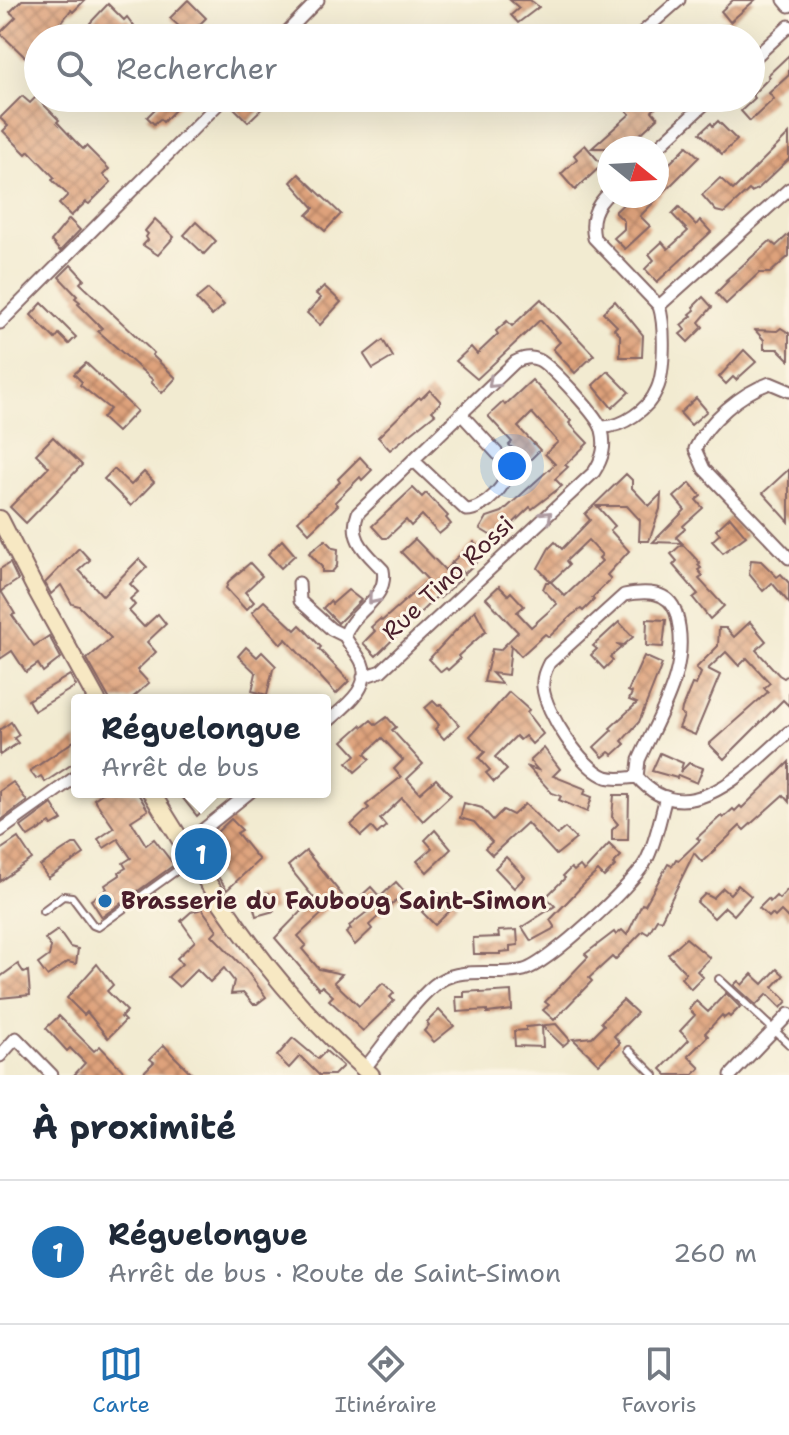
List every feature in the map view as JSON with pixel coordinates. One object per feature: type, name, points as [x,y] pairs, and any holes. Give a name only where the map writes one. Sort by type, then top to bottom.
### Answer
[{"type":"main road","points":[[0,519],[94,694]]},
{"type":"main road","points":[[155,798],[231,920],[268,969],[332,1040],[368,1072]]},
{"type":"street","points":[[295,24],[318,0]]},
{"type":"street","points":[[652,24],[679,0]]},
{"type":"street","points":[[784,0],[789,6]]},
{"type":"street","points":[[765,48],[789,26]]},
{"type":"street","points":[[0,323],[210,112]]},
{"type":"street","points":[[669,137],[696,112]]},
{"type":"street","points":[[659,306],[789,189]]},
{"type":"street","points":[[597,206],[591,225],[594,238],[659,306],[664,321],[657,390],[624,424],[601,427]]},
{"type":"street","name":"Rue Tino Rossi","points":[[331,718],[356,695],[363,677],[361,661],[345,636],[349,625],[383,585],[383,570],[355,537],[358,513],[515,362],[523,358],[540,361],[601,427],[604,451],[594,472],[381,671],[363,677]]},
{"type":"street","points":[[789,391],[770,383],[754,389],[708,427],[695,449],[704,469],[789,558]]},
{"type":"street","name":"Rue Tino Rossi","points":[[413,460],[466,510],[477,509],[504,484],[509,472],[508,465],[461,414]]},
{"type":"street","points":[[299,583],[300,601],[331,629],[345,636]]},
{"type":"street","points":[[632,594],[659,595],[672,603],[682,648],[676,675],[639,760],[637,777],[606,777],[595,770],[566,737],[546,701],[544,674],[549,663],[617,599],[632,594]]},
{"type":"street","points":[[637,777],[651,791],[666,797],[684,801],[698,799],[713,793],[742,773],[789,732]]},
{"type":"street","points":[[0,831],[71,780]]},
{"type":"street","points":[[368,1072],[426,992],[440,980],[455,975],[525,970],[559,948],[630,882],[645,862],[666,797]]},
{"type":"street","points":[[188,852],[244,798]]},
{"type":"street","points":[[731,1075],[789,1014]]},
{"type":"street","points":[[0,1056],[16,1038],[52,1075]]},
{"type":"lane","points":[[43,911],[63,896],[72,897],[93,925],[98,927],[188,852]]},
{"type":"lane","points":[[719,979],[789,1044]]},
{"type":"lane","points":[[629,1050],[654,1075]]},
{"type":"building","points":[[22,0],[85,0],[73,12],[71,10],[60,24],[24,24],[24,56],[0,33],[16,17],[10,12]]},
{"type":"building","points":[[188,0],[206,18],[200,24],[176,24],[170,18]]},
{"type":"building","points":[[510,0],[530,0],[539,7],[518,23],[511,15],[519,8]]},
{"type":"building","points":[[733,0],[755,0],[730,22],[721,11]]},
{"type":"building","points":[[108,4],[132,24],[91,24]]},
{"type":"building","points":[[789,55],[789,75],[769,93],[774,99],[765,107],[765,82],[770,77],[768,75]]},
{"type":"building","points":[[22,96],[24,112],[51,112],[83,149],[86,146],[109,169],[103,175],[111,182],[89,204],[86,202],[71,216],[59,204],[68,195],[29,151],[26,154],[3,131],[8,126],[0,118]]},
{"type":"building","points":[[152,112],[173,112],[163,122],[160,119],[154,124],[147,117]]},
{"type":"building","points":[[238,112],[258,112],[248,122]]},
{"type":"building","points":[[628,112],[653,112],[658,118],[638,136],[605,136],[630,114]]},
{"type":"building","points":[[742,112],[760,112],[750,121]]},
{"type":"building","points":[[718,121],[737,140],[722,154],[700,133]]},
{"type":"building","points":[[789,134],[789,159],[758,189],[749,190],[724,213],[716,211],[702,195],[720,178],[733,190]]},
{"type":"building","points":[[585,145],[597,159],[597,170],[575,190],[561,174],[577,159],[574,155]]},
{"type":"building","points":[[687,146],[699,157],[669,187],[669,164]]},
{"type":"building","points":[[299,174],[341,214],[325,231],[307,215],[314,208],[291,182]]},
{"type":"building","points":[[679,207],[696,225],[700,220],[711,232],[657,282],[645,269],[654,260],[649,254],[662,242],[668,249],[688,231],[672,214]]},
{"type":"building","points":[[619,208],[648,208],[640,216],[650,226],[625,249],[614,238],[624,229],[624,221],[615,212]]},
{"type":"building","points":[[69,219],[80,230],[60,251],[51,241]]},
{"type":"building","points":[[155,219],[174,237],[158,255],[143,245],[148,240],[145,231]]},
{"type":"building","points":[[196,222],[216,241],[204,254],[184,235]]},
{"type":"building","points":[[789,234],[789,256],[770,273],[759,273],[726,304],[716,293],[726,280],[770,241],[776,246]]},
{"type":"building","points":[[71,265],[84,279],[80,283],[176,378],[162,393],[151,382],[153,380],[98,331],[102,328],[78,304],[77,296],[59,277]]},
{"type":"building","points":[[324,286],[341,302],[320,325],[307,313],[321,298],[316,294]]},
{"type":"building","points":[[208,289],[224,305],[212,316],[196,299]]},
{"type":"building","points":[[703,297],[712,307],[699,322],[703,327],[688,342],[680,334],[685,330],[681,325],[692,316],[693,307]]},
{"type":"building","points":[[541,299],[594,355],[575,373],[553,349],[560,342],[540,320],[477,379],[456,361],[471,347],[477,354],[507,321],[512,326]]},
{"type":"building","points":[[615,301],[643,335],[642,357],[620,357],[620,335],[614,329],[617,326],[603,312]]},
{"type":"building","points":[[42,303],[76,337],[69,344],[59,334],[55,339],[31,315]]},
{"type":"building","points":[[781,328],[789,333],[789,360],[778,349],[764,349],[764,340],[755,330],[777,331]]},
{"type":"building","points":[[383,340],[393,357],[373,369],[364,355]]},
{"type":"building","points":[[744,350],[756,362],[736,380],[733,377],[726,384],[719,377]]},
{"type":"building","points":[[86,363],[137,411],[117,432],[102,418],[110,409],[80,385],[82,382],[74,374]]},
{"type":"building","points":[[608,371],[629,392],[612,408],[593,385]]},
{"type":"building","points":[[532,380],[588,443],[555,479],[562,486],[532,509],[530,507],[505,531],[490,535],[480,529],[487,517],[502,512],[555,464],[545,454],[558,442],[532,413],[518,427],[540,450],[525,465],[509,445],[512,442],[488,416]]},
{"type":"building","points":[[430,390],[441,402],[432,411],[435,414],[390,450],[378,437]]},
{"type":"building","points":[[696,398],[707,411],[691,425],[680,413]]},
{"type":"building","points":[[53,437],[82,465],[26,523],[10,507],[49,467],[36,454]]},
{"type":"building","points":[[360,457],[372,470],[362,480],[360,477],[335,502],[338,505],[309,533],[298,521],[340,482],[338,479]]},
{"type":"building","points":[[114,469],[131,485],[144,472],[154,482],[131,506],[104,479]]},
{"type":"building","points":[[789,469],[789,522],[763,493]]},
{"type":"building","points":[[626,474],[632,480],[632,488],[649,506],[661,494],[660,509],[649,541],[639,541],[640,520],[627,506],[597,506],[615,526],[610,530],[629,551],[607,575],[611,579],[583,611],[581,609],[572,615],[549,637],[545,634],[521,656],[511,645],[508,675],[492,673],[502,684],[484,682],[492,649],[500,650],[518,632],[486,598],[499,586],[508,595],[511,592],[524,606],[517,612],[531,627],[557,604],[543,589],[546,582],[551,582],[538,568],[555,542],[562,549],[590,520],[585,514]],"holes":[[[588,540],[602,555],[599,558],[602,561],[565,596],[551,582],[569,565],[566,561]]]},
{"type":"building","points":[[690,483],[701,496],[696,500],[703,508],[676,537],[682,543],[653,542],[685,510],[674,497]]},
{"type":"building","points":[[413,488],[422,497],[426,493],[448,516],[446,518],[451,524],[439,534],[422,515],[411,526],[406,520],[387,538],[383,538],[372,526]]},
{"type":"building","points":[[730,517],[746,536],[723,553],[712,541],[720,534],[716,530]]},
{"type":"building","points":[[415,539],[445,570],[452,563],[461,579],[440,598],[438,596],[433,600],[376,656],[363,643],[375,631],[371,627],[428,580],[401,552]]},
{"type":"building","points":[[282,540],[295,555],[281,568],[268,554]]},
{"type":"building","points":[[325,540],[338,549],[337,566],[332,572],[322,572],[322,567],[309,553]]},
{"type":"building","points":[[474,542],[485,554],[464,574],[452,562]]},
{"type":"building","points":[[682,544],[700,563],[698,570],[703,576],[699,579],[724,606],[710,619],[693,598],[698,594],[673,565],[677,561],[671,554]]},
{"type":"building","points":[[79,548],[90,560],[79,570],[103,596],[139,559],[147,567],[130,584],[138,592],[130,599],[135,605],[129,611],[144,627],[158,614],[166,624],[147,642],[156,652],[137,670],[149,683],[137,694],[107,694],[87,659],[111,638],[79,606],[72,604],[61,585],[51,594],[45,583]]},
{"type":"building","points":[[751,560],[761,561],[777,577],[781,574],[789,583],[789,603],[772,583],[763,591],[749,574]]},
{"type":"building","points":[[10,563],[18,580],[1,591],[15,614],[12,615],[34,646],[49,636],[61,658],[43,672],[38,664],[26,672],[12,651],[0,659],[0,569]]},
{"type":"building","points":[[250,563],[262,576],[245,592],[254,602],[246,610],[226,588],[229,581]]},
{"type":"building","points":[[348,590],[361,600],[338,623],[323,608]]},
{"type":"building","points":[[264,601],[295,630],[300,625],[349,681],[336,694],[286,639],[281,644],[252,612]]},
{"type":"building","points":[[475,610],[486,631],[458,656],[460,659],[448,670],[446,668],[441,672],[429,659]]},
{"type":"building","points":[[647,619],[666,620],[663,647],[646,646]]},
{"type":"building","points":[[619,622],[633,637],[624,645],[616,644],[622,647],[610,657],[613,660],[604,669],[591,655],[597,649],[593,646]]},
{"type":"building","points":[[750,622],[766,641],[756,650],[779,675],[784,678],[789,674],[789,706],[783,700],[724,759],[709,744],[768,692],[764,688],[770,683],[747,658],[739,666],[726,652],[708,669],[720,675],[695,735],[679,728],[684,716],[681,714],[682,708],[692,684],[696,685],[701,673],[696,668],[718,646],[719,628],[726,628],[734,637]]},
{"type":"building","points":[[246,647],[257,657],[262,652],[276,666],[267,694],[252,691],[256,673],[238,656]]},
{"type":"building","points":[[644,656],[662,664],[639,722],[622,741],[625,744],[613,755],[609,752],[603,757],[594,747],[637,703],[629,700],[632,693],[628,691]]},
{"type":"building","points":[[70,675],[76,686],[34,711],[28,700]]},
{"type":"building","points":[[509,692],[529,710],[527,713],[543,734],[532,744],[525,736],[520,740],[516,736],[495,757],[507,770],[494,782],[486,773],[490,770],[479,758],[485,752],[470,736]]},
{"type":"building","points":[[433,701],[438,706],[441,704],[459,725],[444,739],[435,729],[439,725],[425,708]]},
{"type":"building","points":[[387,717],[396,727],[392,730],[423,764],[407,779],[420,793],[436,779],[451,795],[423,821],[402,798],[380,819],[386,826],[377,834],[371,827],[361,836],[351,825],[369,808],[366,805],[401,777],[394,769],[403,760],[382,738],[365,754],[370,759],[355,772],[347,763],[356,755],[343,741],[361,725],[363,727],[371,720],[376,725]]},
{"type":"building","points":[[11,722],[19,735],[14,738],[18,743],[0,755],[0,730]]},
{"type":"building","points":[[71,743],[71,765],[45,782],[41,776],[36,779],[30,771]]},
{"type":"building","points":[[544,748],[560,769],[553,776],[586,789],[584,794],[592,797],[587,812],[559,800],[561,796],[552,793],[528,767],[538,770],[530,761]]},
{"type":"building","points":[[660,753],[683,763],[680,772],[689,763],[703,768],[697,783],[678,775],[677,778],[652,771]]},
{"type":"building","points":[[789,762],[789,802],[783,795],[744,830],[740,826],[702,862],[694,853],[661,920],[657,919],[648,934],[643,931],[615,960],[612,957],[589,978],[592,981],[554,1020],[543,1010],[549,1005],[545,1002],[588,957],[585,954],[614,932],[616,935],[622,930],[627,935],[642,904],[645,905],[668,864],[672,866],[676,859],[679,860],[721,816],[723,818],[740,806],[742,808]]},
{"type":"building","points":[[13,782],[27,801],[0,821],[0,791]]},
{"type":"building","points":[[614,795],[629,795],[628,840],[612,840],[612,830],[618,824],[612,817]]},
{"type":"building","points":[[141,798],[148,810],[131,821],[146,845],[154,839],[174,865],[102,917],[91,900],[107,889],[105,885],[120,875],[119,872],[126,868],[123,863],[131,858],[118,839],[104,848],[98,839],[114,828],[94,799]]},
{"type":"building","points":[[183,798],[204,798],[210,804],[197,816]]},
{"type":"building","points":[[464,803],[482,808],[493,820],[503,810],[513,815],[525,804],[557,835],[565,828],[576,839],[556,855],[527,823],[492,855],[485,848],[492,842],[474,822],[460,818]]},
{"type":"building","points":[[52,804],[62,820],[52,826],[50,823],[28,837],[21,827]]},
{"type":"building","points":[[231,819],[242,830],[237,833],[259,860],[227,890],[199,849]]},
{"type":"building","points":[[435,830],[451,849],[427,872],[417,861],[432,848],[425,840]]},
{"type":"building","points":[[18,838],[32,859],[0,881],[0,850]]},
{"type":"building","points":[[77,844],[84,854],[48,878],[40,866]]},
{"type":"building","points":[[609,844],[621,856],[613,864],[615,866],[604,877],[598,871],[550,920],[555,928],[531,941],[522,927],[555,906],[546,897],[571,868],[574,871],[580,866],[584,871]]},
{"type":"building","points":[[306,851],[342,895],[298,936],[306,945],[302,949],[319,969],[342,974],[334,982],[359,1006],[383,983],[394,993],[390,997],[394,1001],[363,1031],[329,1000],[333,996],[322,986],[319,989],[275,938],[314,898],[288,866]]},
{"type":"building","points":[[506,857],[525,877],[514,888],[495,868]]},
{"type":"building","points":[[396,882],[405,892],[369,925],[372,929],[355,945],[346,933],[351,929],[349,926],[372,908],[361,896],[371,887],[380,897]]},
{"type":"building","points":[[738,885],[751,896],[734,915],[725,907],[714,918],[697,902],[705,894],[713,898],[723,888],[730,894]]},
{"type":"building","points":[[789,888],[789,919],[781,911],[775,917],[772,914],[769,917],[759,908],[768,899],[770,902],[776,896],[779,899]]},
{"type":"building","points":[[269,893],[274,911],[256,916],[251,897]]},
{"type":"building","points":[[448,895],[457,904],[435,925],[422,912],[437,896],[442,901]]},
{"type":"building","points":[[202,909],[217,930],[212,935],[246,970],[266,997],[257,1004],[253,1004],[244,993],[231,994],[234,981],[224,968],[210,982],[197,969],[179,987],[168,977],[182,964],[177,958],[195,941],[181,921],[191,912]]},
{"type":"building","points":[[58,930],[70,947],[78,949],[76,964],[68,962],[47,976],[38,964],[49,956],[51,947],[45,939]]},
{"type":"building","points":[[517,930],[518,945],[510,946],[510,951],[474,954],[473,938],[499,937],[498,931]]},
{"type":"building","points":[[686,938],[710,958],[697,971],[703,977],[691,989],[681,978],[686,973],[668,954]]},
{"type":"building","points":[[18,964],[24,973],[28,971],[30,995],[0,998],[0,977]]},
{"type":"building","points":[[97,964],[113,985],[107,991],[127,1011],[121,1017],[125,1021],[108,1038],[87,1012],[84,1015],[67,998]]},
{"type":"building","points":[[777,969],[784,975],[773,987],[787,1001],[781,1008],[767,994],[756,1005],[734,985],[738,981],[742,985],[752,974],[763,984]]},
{"type":"building","points":[[511,991],[512,1010],[457,1012],[456,997],[464,997],[464,992]]},
{"type":"building","points":[[726,993],[740,1007],[730,1017],[724,1018],[722,1015],[705,1033],[708,1036],[688,1056],[700,1068],[693,1075],[667,1075],[661,1069],[689,1040],[680,1031],[695,1015],[689,1009],[696,1001],[708,1012]]},
{"type":"building","points":[[623,1000],[637,1013],[614,1036],[620,1043],[599,1064],[573,1039],[592,1037],[604,1025],[601,1022]]},
{"type":"building","points":[[439,1010],[454,1026],[434,1042],[424,1031],[429,1025],[427,1022]]},
{"type":"building","points":[[59,1016],[94,1051],[100,1046],[127,1075],[74,1075],[85,1063],[70,1048],[67,1051],[46,1028]]},
{"type":"building","points":[[556,1024],[570,1040],[563,1046],[542,1026],[543,1047],[515,1046],[514,1031],[526,1030],[526,1027]]},
{"type":"building","points":[[293,1038],[318,1059],[326,1051],[343,1066],[334,1075],[319,1075],[300,1056],[289,1068],[277,1056]]},
{"type":"building","points":[[164,1045],[193,1075],[141,1075],[154,1062],[150,1059]]},
{"type":"place","name":"Réguelongue","points":[[201,854]]},
{"type":"place","name":"Brasserie du Fauboug Saint-Simon","points":[[105,901]]}]
